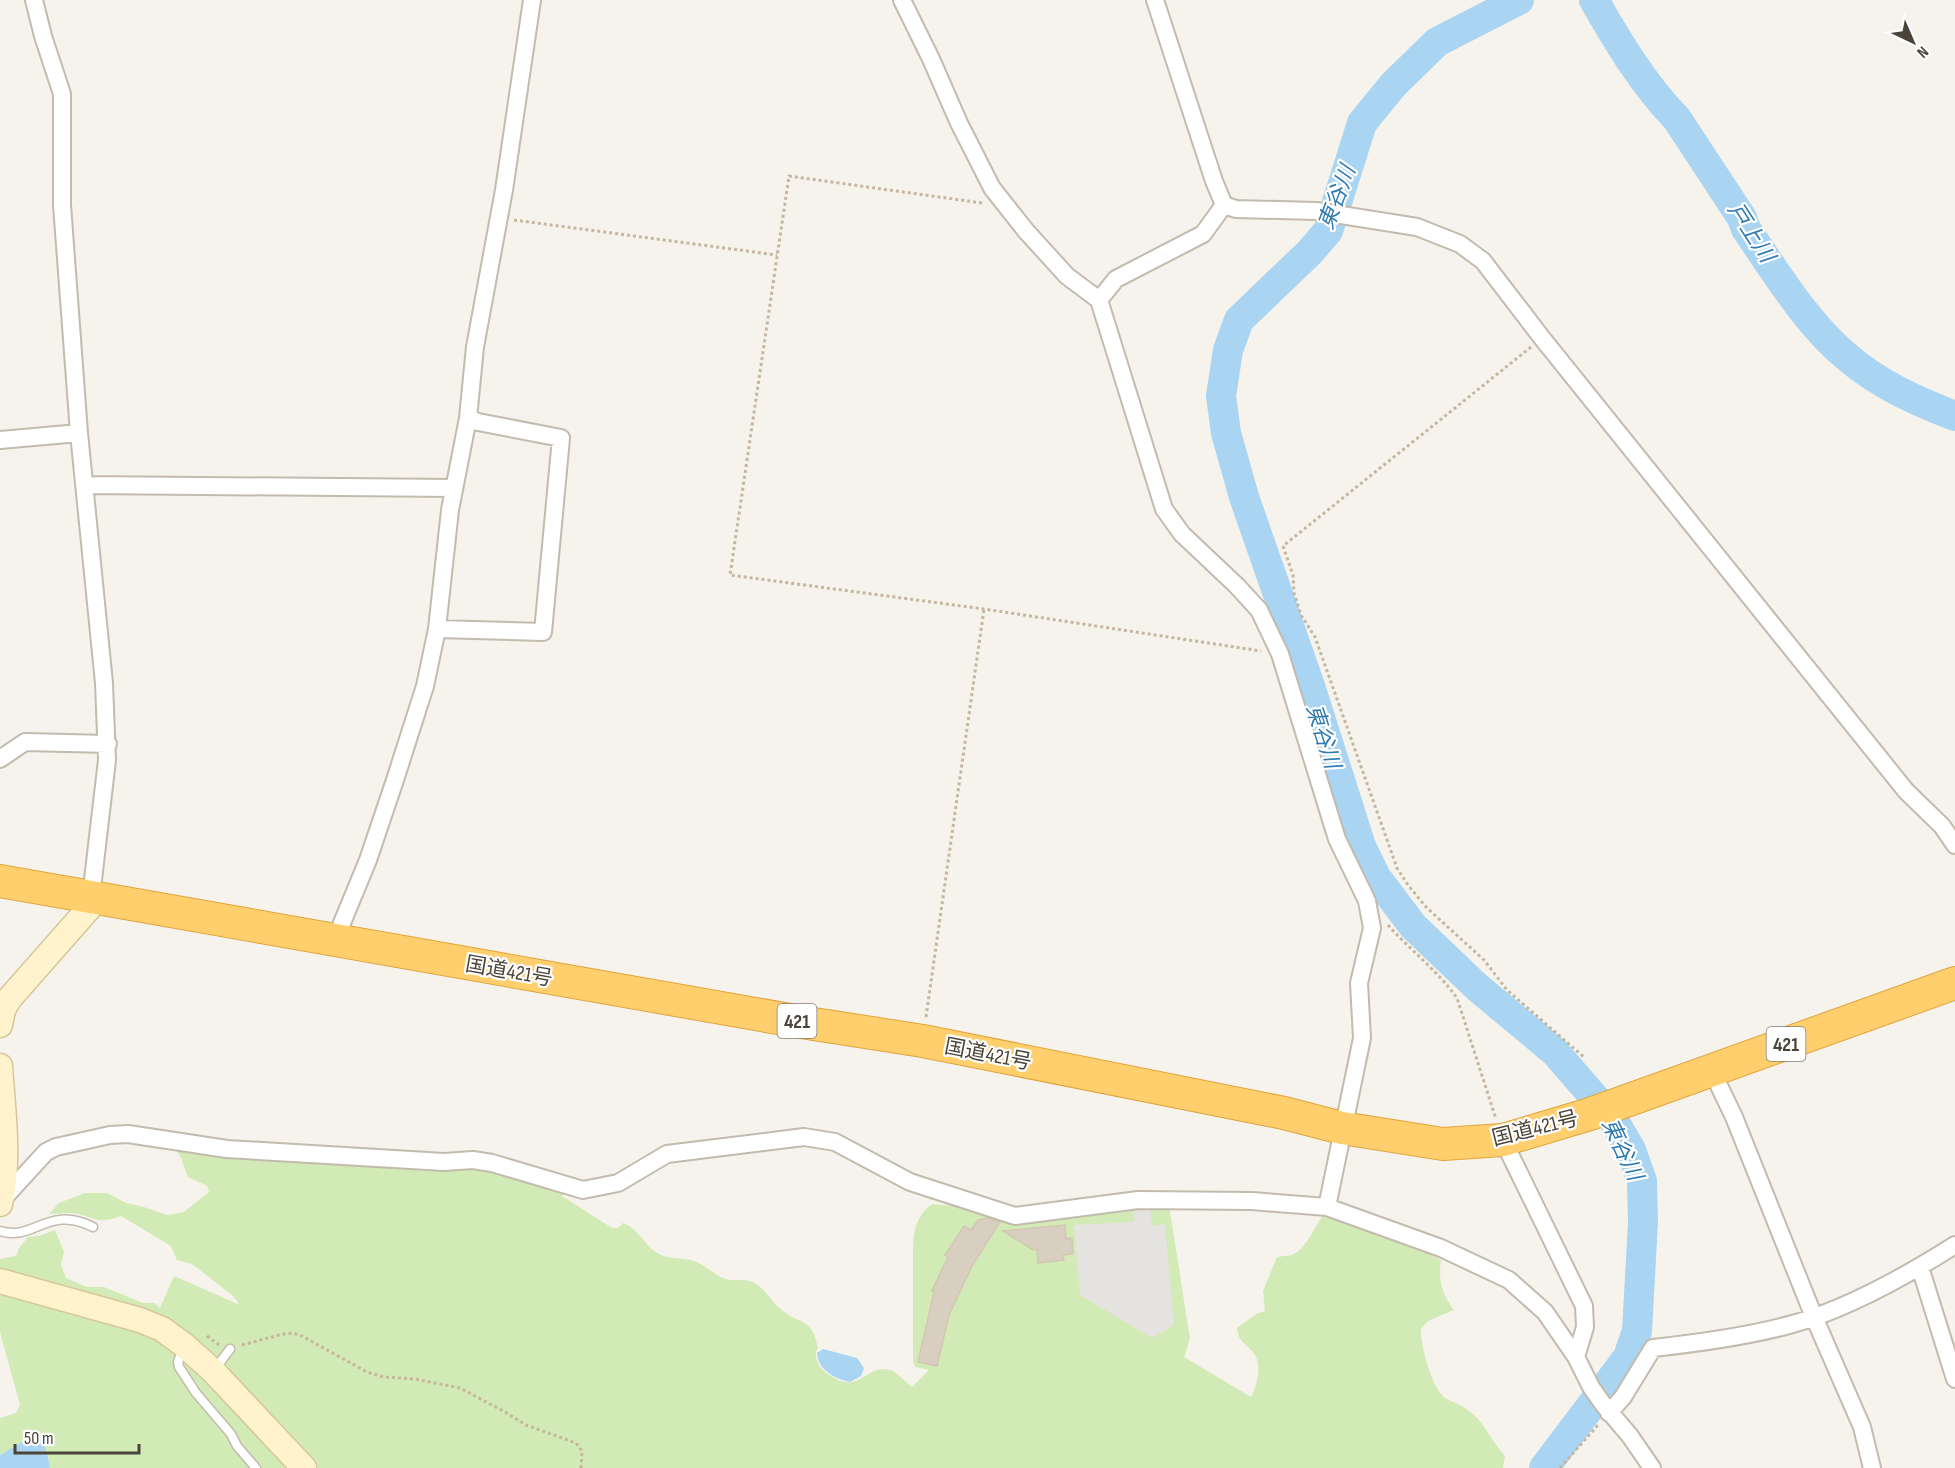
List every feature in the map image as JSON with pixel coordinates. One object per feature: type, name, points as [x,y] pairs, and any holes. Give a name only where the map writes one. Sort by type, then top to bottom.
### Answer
[{"type":"highway","name":"国道421号","points":[[0,881],[801,1022],[923,1041],[1284,1113],[1342,1128],[1443,1144],[1503,1140],[1603,1109],[1955,982]]},
{"type":"street","points":[[0,1025],[3,1010],[9,999],[94,898],[108,744],[79,433],[62,205],[62,93],[34,0]]},
{"type":"street","points":[[335,940],[368,860],[395,780],[425,686],[437,629],[454,488],[468,418],[475,347],[499,218],[532,0]]},
{"type":"street","points":[[902,0],[992,188],[1067,276],[1098,300],[1164,509],[1182,534],[1259,610],[1280,654],[1336,839],[1366,901],[1372,928],[1359,983],[1362,1038],[1327,1207]]},
{"type":"street","points":[[1155,0],[1224,205]]},
{"type":"street","points":[[1098,300],[1116,279],[1203,234],[1224,205]]},
{"type":"street","points":[[1224,205],[1236,209],[1316,211],[1417,227],[1460,244],[1483,261],[1542,338],[1906,791],[1942,826],[1955,845]]},
{"type":"street","points":[[437,629],[543,632],[561,438],[478,423],[468,418]]},
{"type":"street","points":[[0,440],[79,433]]},
{"type":"street","points":[[85,485],[454,488]]},
{"type":"street","points":[[0,759],[24,742],[108,744]]},
{"type":"street","points":[[0,1066],[4,1171],[0,1203]]},
{"type":"street","points":[[1712,1071],[1734,1117],[1814,1317],[1862,1427],[1872,1468]]},
{"type":"street","points":[[0,1203],[46,1152],[56,1147],[110,1135],[128,1134],[227,1149],[444,1162],[473,1160],[492,1163],[582,1190],[618,1183],[667,1154],[804,1137],[835,1142],[910,1182],[1016,1216],[1138,1200],[1252,1201],[1327,1207],[1441,1248],[1509,1280],[1545,1312],[1575,1357],[1591,1387],[1652,1468]]},
{"type":"street","points":[[1503,1140],[1584,1306],[1586,1327],[1575,1357]]},
{"type":"street","points":[[1606,1408],[1623,1397],[1653,1348],[1711,1342],[1790,1325],[1814,1317],[1920,1267],[1955,1245]]},
{"type":"street","points":[[1920,1267],[1955,1379]]},
{"type":"street","points":[[0,1281],[140,1320],[194,1340],[213,1371],[304,1468]]},
{"type":"lane","points":[[0,1232],[16,1234],[48,1221],[68,1219],[93,1227]]},
{"type":"lane","points":[[194,1340],[178,1362],[179,1367],[196,1393],[256,1468]]},
{"type":"lane","points":[[213,1371],[230,1349]]},
{"type":"path","points":[[1000,200],[990,204],[789,176],[730,575],[984,609],[1247,649]]},
{"type":"path","points":[[499,218],[777,255]]},
{"type":"path","points":[[1542,338],[1283,546],[1293,575],[1294,593],[1302,615],[1315,637],[1397,868],[1426,907],[1485,960],[1507,990],[1585,1058]]},
{"type":"path","points":[[923,1041],[984,609]]},
{"type":"path","points":[[1366,901],[1409,948],[1447,983],[1457,998],[1503,1140]]},
{"type":"path","points":[[194,1340],[230,1349],[292,1333],[302,1336],[367,1372],[384,1377],[415,1378],[460,1388],[526,1425],[576,1443],[582,1451],[581,1468]]},
{"type":"path","points":[[1560,1468],[1606,1408]]},
{"type":"green space","points":[[173,1145],[472,1164],[566,1191],[562,1196],[612,1228],[618,1228],[623,1223],[629,1226],[655,1252],[661,1255],[697,1262],[725,1279],[756,1284],[782,1310],[809,1326],[818,1348],[816,1356],[819,1365],[831,1376],[850,1382],[875,1371],[890,1370],[912,1387],[929,1370],[915,1367],[913,1360],[913,1244],[918,1222],[923,1212],[932,1204],[993,1211],[1164,1206],[1170,1211],[1190,1339],[1184,1357],[1251,1397],[1257,1382],[1257,1360],[1239,1337],[1237,1328],[1256,1314],[1265,1311],[1263,1291],[1277,1257],[1292,1255],[1303,1247],[1326,1212],[1389,1234],[1441,1260],[1442,1286],[1454,1310],[1428,1321],[1421,1329],[1427,1364],[1442,1395],[1468,1410],[1484,1427],[1505,1456],[1503,1468],[50,1468],[48,1456],[30,1437],[0,1455],[0,1418],[16,1413],[20,1405],[0,1332],[0,1259],[16,1256],[28,1237],[55,1230],[64,1252],[61,1265],[66,1278],[87,1287],[104,1287],[143,1303],[154,1303],[160,1308],[174,1276],[240,1305],[233,1296],[192,1264],[177,1260],[171,1246],[121,1216],[103,1220],[75,1213],[49,1214],[59,1203],[85,1193],[107,1193],[126,1203],[167,1215],[184,1212],[209,1192],[207,1186],[188,1177]]},
{"type":"shaded area","points":[[1157,1204],[1151,1210],[1151,1219],[1153,1226],[1165,1224],[1174,1325],[1152,1338],[1080,1295],[1074,1225],[1134,1222],[1134,1206]]},
{"type":"water","points":[[823,1349],[857,1358],[864,1368],[861,1376],[850,1382],[828,1373],[818,1359],[817,1353]]},
{"type":"water","points":[[37,1436],[45,1447],[50,1468],[0,1468],[0,1455],[30,1437]]},
{"type":"building","points":[[986,1218],[1000,1222],[972,1266],[949,1315],[937,1366],[918,1362],[934,1292],[932,1291],[948,1257],[945,1255],[964,1226],[971,1230],[978,1220]]},
{"type":"building","points":[[1065,1225],[1066,1239],[1072,1238],[1073,1254],[1063,1255],[1064,1260],[1038,1263],[1037,1249],[1033,1250],[1003,1231]]},
{"type":"waterway","name":"東谷川","points":[[1519,0],[1437,42],[1393,85],[1362,123],[1328,231],[1310,252],[1239,320],[1228,350],[1221,396],[1226,433],[1244,497],[1310,686],[1361,846],[1376,877],[1413,926],[1477,987],[1555,1052],[1613,1119],[1631,1150],[1642,1181],[1643,1222],[1637,1331],[1628,1357],[1544,1468]]},
{"type":"waterway","name":"戸上川","points":[[1594,0],[1632,62],[1653,92],[1677,119],[1742,218],[1746,229],[1792,296],[1818,329],[1846,356],[1871,375],[1912,398],[1955,416]]}]
